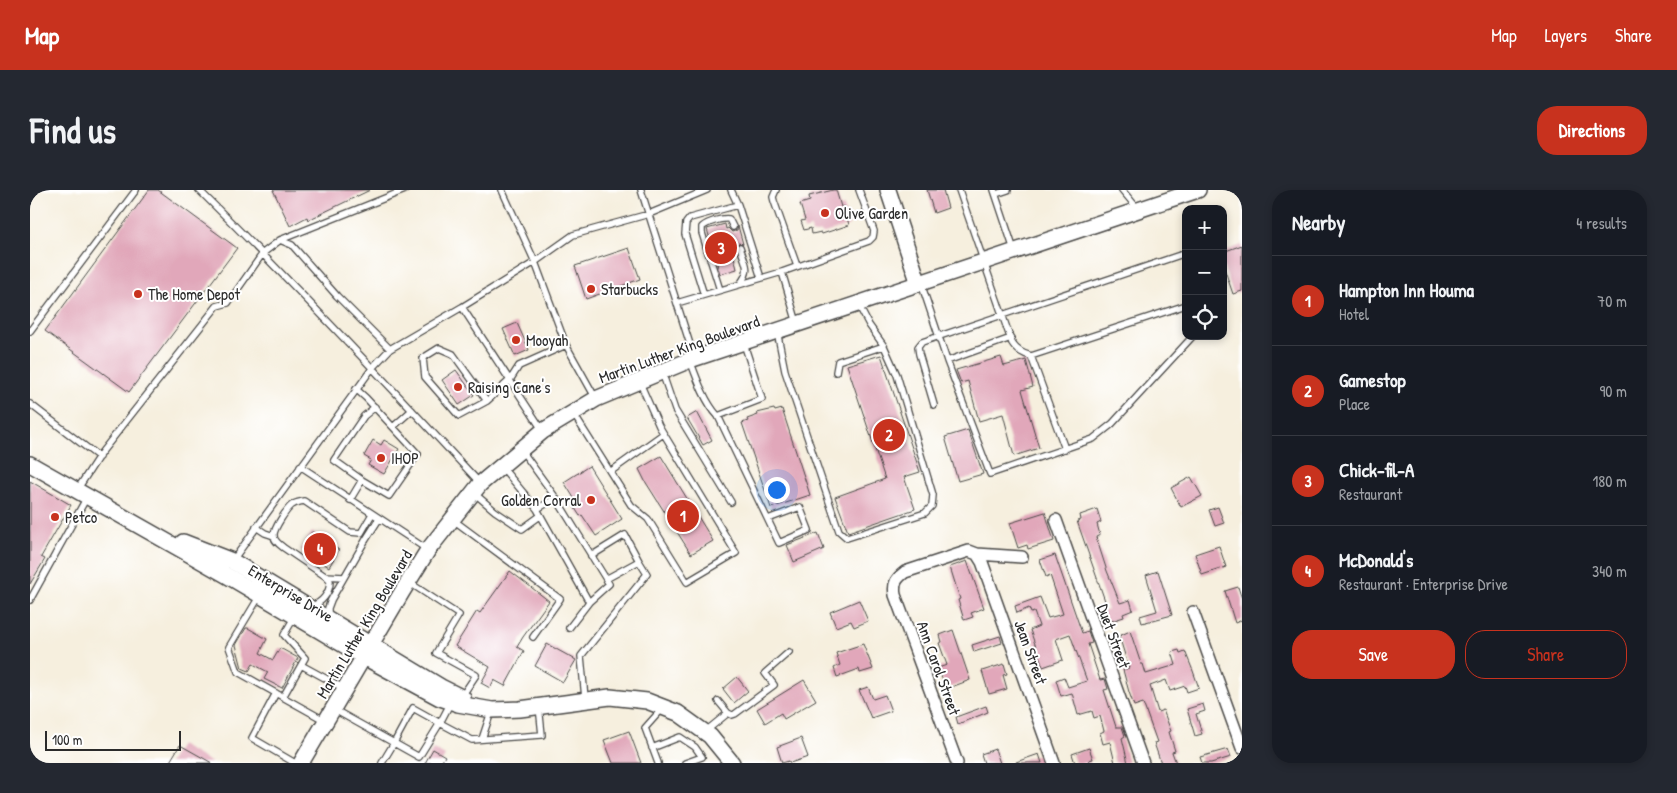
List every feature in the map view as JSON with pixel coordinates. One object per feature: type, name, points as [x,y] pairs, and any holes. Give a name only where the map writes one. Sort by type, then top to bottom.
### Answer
[{"type":"main road","points":[[888,190],[920,283]]},
{"type":"main road","name":"Martin Luther King Boulevard","points":[[301,763],[428,550],[477,488],[543,431],[596,399],[662,371],[1198,190]]},
{"type":"main road","name":"Enterprise Drive","points":[[30,464],[130,521],[307,607],[328,619],[367,651]]},
{"type":"main road","name":"Enterprise Drive","points":[[229,568],[260,595],[295,616],[441,687],[456,700],[492,710],[610,697],[646,700],[678,713],[710,736],[732,763]]},
{"type":"street","name":"Duet Street","points":[[1056,520],[1143,763]]},
{"type":"street","name":"Ann Carol Street","points":[[957,763],[895,595],[894,584],[905,572],[969,551],[977,554]]},
{"type":"street","points":[[977,554],[1022,556]]},
{"type":"street","name":"Jean Street","points":[[977,554],[985,571],[1054,763]]},
{"type":"street","points":[[1192,612],[1242,748]]},
{"type":"lane","points":[[30,331],[136,190]]},
{"type":"lane","points":[[199,190],[264,253],[412,410],[495,511],[522,529],[540,516]]},
{"type":"lane","points":[[30,600],[99,457],[217,306],[228,304],[264,253],[280,240],[405,190]]},
{"type":"lane","points":[[502,190],[535,262],[566,345],[596,399]]},
{"type":"lane","points":[[641,190],[677,303],[700,385],[718,416],[779,543],[809,530],[800,507],[768,519]]},
{"type":"lane","points":[[229,568],[256,527],[372,367],[390,349],[535,262],[573,235],[649,214],[706,190]]},
{"type":"lane","points":[[731,190],[738,205],[761,278]]},
{"type":"lane","points":[[776,190],[773,197],[774,201],[797,266]]},
{"type":"lane","points":[[677,303],[782,272],[871,239],[874,232],[859,190]]},
{"type":"lane","points":[[959,190],[1010,338],[1019,352],[1031,356],[1182,305]]},
{"type":"lane","points":[[1008,190],[995,192],[1014,251]]},
{"type":"lane","points":[[1122,190],[1138,210]]},
{"type":"lane","points":[[704,295],[685,234],[686,223],[690,218],[738,205]]},
{"type":"lane","points":[[720,290],[702,233],[702,227],[725,218],[728,219],[733,227]]},
{"type":"lane","points":[[280,240],[292,245],[337,296],[390,349]]},
{"type":"lane","points":[[740,247],[748,271],[740,284]]},
{"type":"lane","points":[[934,405],[919,354],[918,346],[922,342],[1182,254]]},
{"type":"lane","points":[[782,272],[798,325]]},
{"type":"lane","points":[[920,283],[990,474],[1093,439],[1112,424],[1189,340]]},
{"type":"lane","points":[[777,331],[785,370],[839,531],[847,538],[925,513],[932,506],[933,494],[897,375],[884,346],[869,326],[858,304]]},
{"type":"lane","points":[[462,307],[543,431]]},
{"type":"lane","points":[[947,361],[1010,338]]},
{"type":"lane","points":[[718,416],[762,399],[744,342]]},
{"type":"lane","points":[[487,401],[453,354],[439,348],[423,358],[425,377],[458,416],[487,401],[510,380],[519,366],[566,345]]},
{"type":"lane","points":[[836,372],[838,361],[884,346]]},
{"type":"lane","points":[[1031,356],[1065,449]]},
{"type":"lane","points":[[662,371],[676,410],[731,502]]},
{"type":"lane","points":[[572,413],[631,505],[648,519],[687,582],[736,553],[663,434],[640,380]]},
{"type":"lane","points":[[356,389],[374,407],[418,454],[389,496],[334,460],[364,416],[374,407]]},
{"type":"lane","points":[[30,404],[99,457]]},
{"type":"lane","points":[[393,427],[412,410]]},
{"type":"lane","points":[[610,472],[663,434]]},
{"type":"lane","points":[[521,449],[556,498],[609,584],[589,602],[570,628]]},
{"type":"lane","points":[[300,466],[428,550]]},
{"type":"lane","points":[[502,466],[536,509],[589,602]]},
{"type":"lane","points":[[350,500],[362,480]]},
{"type":"lane","points":[[536,509],[556,498]]},
{"type":"lane","points":[[307,607],[318,604],[330,588],[330,582],[326,576],[277,543],[274,536],[276,527],[292,505],[297,502],[304,502],[350,532],[361,534],[372,514]]},
{"type":"lane","points":[[328,619],[328,608],[331,600],[380,519]]},
{"type":"lane","points":[[452,519],[560,599],[532,637]]},
{"type":"lane","points":[[256,527],[274,536]]},
{"type":"lane","points":[[585,701],[581,656],[647,574],[624,535],[591,556]]},
{"type":"lane","points":[[606,579],[639,561]]},
{"type":"lane","points":[[326,576],[344,577]]},
{"type":"lane","points":[[260,595],[229,647],[238,672],[283,697],[394,743],[419,757],[440,723],[476,675],[436,653],[459,615],[408,582]]},
{"type":"lane","points":[[283,697],[305,658],[284,635],[295,616]]},
{"type":"lane","points":[[718,701],[728,712],[732,715],[735,714],[774,685],[765,673],[789,652]]},
{"type":"lane","points":[[301,664],[345,689]]},
{"type":"lane","points":[[276,693],[252,738],[295,763]]},
{"type":"lane","points":[[382,763],[413,708],[472,740],[542,735],[539,706]]},
{"type":"lane","points":[[658,763],[645,728],[663,707]]},
{"type":"lane","points":[[482,739],[492,710]]},
{"type":"lane","points":[[705,733],[728,712]]},
{"type":"lane","points":[[652,748],[680,737],[695,747],[702,757],[685,763]]},
{"type":"building","points":[[149,190],[158,190],[237,248],[129,392],[45,331]]},
{"type":"building","points":[[273,190],[370,190],[308,220],[307,217],[290,226]]},
{"type":"building","name":"Olive Garden","points":[[836,190],[841,207],[844,206],[849,225],[822,234],[821,232],[812,234],[811,228],[804,230],[801,221],[805,220],[800,204],[810,201],[809,196]]},
{"type":"building","points":[[927,190],[943,190],[948,208],[934,213]]},
{"type":"building","points":[[725,224],[726,229],[728,228],[732,232],[737,230],[738,226],[743,244],[738,243],[736,248],[732,249],[737,269],[720,274],[707,229]]},
{"type":"building","points":[[1242,245],[1242,291],[1233,294],[1227,277],[1227,251]]},
{"type":"building","points":[[629,248],[640,279],[586,299],[575,266]]},
{"type":"building","name":"Mooyah","points":[[517,323],[529,350],[515,356],[503,329]]},
{"type":"building","points":[[881,355],[920,472],[904,477],[915,509],[848,532],[835,497],[885,479],[847,365]]},
{"type":"building","points":[[1001,357],[1004,366],[1026,360],[1033,387],[1022,390],[1039,448],[1014,456],[1003,414],[979,421],[968,381],[961,383],[956,370]]},
{"type":"building","name":"Raising Cane's","points":[[456,370],[474,395],[459,405],[442,380]]},
{"type":"building","points":[[774,409],[775,411],[782,409],[810,495],[771,508],[742,423],[758,415],[757,413]]},
{"type":"building","points":[[697,412],[712,440],[703,445],[687,418]]},
{"type":"building","points":[[968,430],[983,474],[958,481],[945,437]]},
{"type":"building","name":"IHOP","points":[[373,440],[381,445],[384,440],[399,449],[384,474],[368,465],[371,460],[364,456]]},
{"type":"building","points":[[661,456],[713,541],[691,554],[639,469]]},
{"type":"building","name":"Golden Corral","points":[[589,466],[622,519],[596,536],[571,502],[574,498],[564,482]]},
{"type":"building","points":[[1191,477],[1202,496],[1181,507],[1171,488]]},
{"type":"building","points":[[30,481],[71,505],[41,557],[45,559],[30,584]]},
{"type":"building","points":[[1218,507],[1224,523],[1215,526],[1209,510]]},
{"type":"building","points":[[1097,509],[1101,522],[1097,524],[1100,535],[1096,537],[1107,571],[1120,603],[1130,600],[1133,610],[1123,614],[1124,617],[1105,623],[1102,612],[1108,610],[1077,521],[1081,520],[1080,515]]},
{"type":"building","points":[[1045,512],[1054,541],[1028,549],[1027,545],[1018,548],[1010,523]]},
{"type":"building","points":[[312,532],[339,550],[329,567],[301,549]]},
{"type":"building","points":[[818,533],[824,549],[794,562],[787,545]]},
{"type":"building","points":[[1219,546],[1226,567],[1202,575],[1195,554]]},
{"type":"building","points":[[1055,555],[1082,633],[1088,631],[1092,643],[1088,644],[1100,680],[1105,679],[1108,689],[1104,690],[1116,727],[1122,727],[1125,736],[1122,738],[1128,763],[1115,763],[1110,742],[1103,744],[1100,733],[1104,731],[1100,716],[1094,718],[1092,711],[1078,715],[1072,693],[1061,696],[1056,680],[1064,677],[1068,687],[1087,681],[1070,634],[1056,639],[1063,660],[1043,667],[1030,630],[1039,626],[1034,612],[1031,613],[1029,608],[1017,613],[1015,606],[1040,597],[1048,618],[1063,614],[1050,575],[1046,577],[1040,560]]},
{"type":"building","points":[[967,561],[984,608],[971,613],[973,617],[964,620],[950,567]]},
{"type":"building","points":[[510,571],[549,601],[517,647],[524,651],[505,686],[494,680],[490,688],[481,683],[490,667],[455,646],[477,611],[480,613]]},
{"type":"building","points":[[1158,571],[1172,615],[1142,623],[1140,616],[1157,611],[1146,575]]},
{"type":"building","points":[[1238,587],[1242,599],[1242,620],[1235,623],[1225,591]]},
{"type":"building","points":[[859,600],[868,621],[854,627],[851,621],[836,627],[830,612]]},
{"type":"building","points":[[246,628],[267,639],[260,653],[273,660],[280,648],[298,658],[282,688],[264,679],[268,672],[253,664],[249,671],[242,668],[236,645]]},
{"type":"building","points":[[953,630],[970,680],[946,689],[938,668],[947,665],[939,643],[942,642],[940,635]]},
{"type":"building","points":[[1130,631],[1146,674],[1176,665],[1172,652],[1179,650],[1180,653],[1185,651],[1199,688],[1187,692],[1185,686],[1170,691],[1166,680],[1150,686],[1158,712],[1163,710],[1171,731],[1169,732],[1175,751],[1172,752],[1176,763],[1161,763],[1154,743],[1157,742],[1143,703],[1134,706],[1129,692],[1123,670],[1129,668],[1119,636]]},
{"type":"building","points":[[1000,636],[1002,643],[974,652],[972,645]]},
{"type":"building","points":[[547,644],[576,660],[563,682],[535,666]]},
{"type":"building","points":[[863,644],[873,669],[860,673],[859,669],[837,677],[834,668],[840,665],[836,653]]},
{"type":"building","points":[[1004,664],[1007,674],[1003,675],[1007,689],[989,694],[982,671]]},
{"type":"building","points":[[737,677],[748,691],[734,703],[723,689]]},
{"type":"building","points":[[804,680],[816,700],[784,719],[781,713],[765,723],[757,709]]},
{"type":"building","points":[[868,687],[873,699],[885,695],[891,711],[871,718],[859,690]]},
{"type":"building","points":[[1203,704],[1205,711],[1196,714],[1202,734],[1195,736],[1187,709]]},
{"type":"building","points":[[986,706],[988,712],[958,724],[956,717]]},
{"type":"building","points":[[629,731],[641,763],[613,763],[604,740]]},
{"type":"building","points":[[801,738],[808,757],[790,763],[789,761],[782,763],[777,747]]},
{"type":"building","points":[[180,745],[212,763],[169,763]]},
{"type":"building","points":[[1089,748],[1093,759],[1089,760],[1090,763],[1075,763],[1072,754]]},
{"type":"building","points":[[433,749],[445,756],[441,763],[425,763]]},
{"type":"building","points":[[995,749],[1000,763],[984,763],[981,754]]},
{"type":"building","points":[[1228,749],[1231,757],[1211,763],[1202,763],[1200,757]]},
{"type":"building","points":[[1039,754],[1042,763],[1016,763],[1016,762]]},
{"type":"place","name":"Olive Garden","points":[[825,213]]},
{"type":"place","name":"Chick-fil-A","points":[[721,248]]},
{"type":"place","name":"Starbucks","points":[[591,289]]},
{"type":"place","name":"The Home Depot","points":[[138,294]]},
{"type":"place","name":"Mooyah","points":[[516,340]]},
{"type":"place","name":"Raising Cane's","points":[[458,387]]},
{"type":"place","name":"Gamestop","points":[[889,435]]},
{"type":"place","name":"IHOP","points":[[381,458]]},
{"type":"place","name":"Golden Corral","points":[[591,500]]},
{"type":"place","name":"Hampton Inn Houma","points":[[683,516]]},
{"type":"place","name":"Petco","points":[[55,517]]},
{"type":"place","name":"McDonald's","points":[[320,549]]}]
